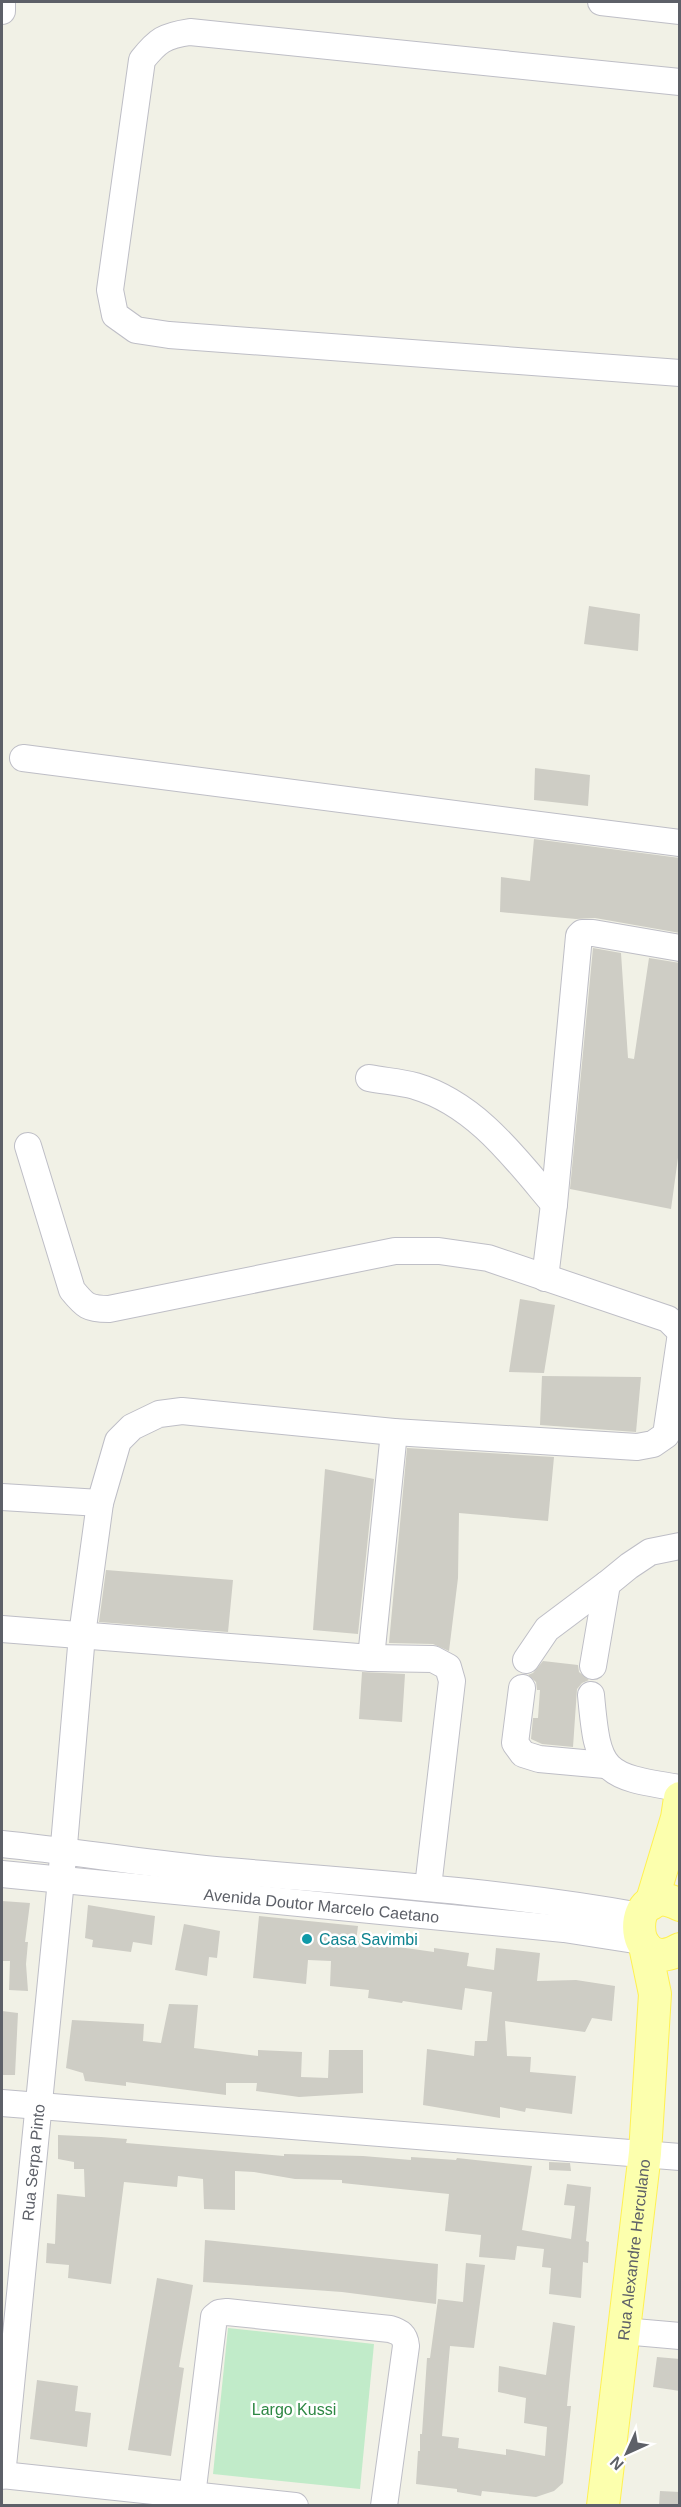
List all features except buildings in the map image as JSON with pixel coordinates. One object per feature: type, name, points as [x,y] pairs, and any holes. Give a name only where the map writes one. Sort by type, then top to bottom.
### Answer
[{"type":"main road","points":[[651,1922],[679,1808]]},
{"type":"main road","name":"Avenida Doutor Marcelo Caetano","points":[[651,1922],[663,1954],[680,1950]]},
{"type":"main road","name":"Rua Alexandre Herculano","points":[[603,2505],[645,2153],[655,1994],[651,1922]]},
{"type":"main road","name":"Rua Alexandre Herculano","points":[[655,1994],[680,1950]]},
{"type":"street","points":[[2,2],[2,11]]},
{"type":"street","points":[[601,2],[680,11]]},
{"type":"street","points":[[680,82],[190,32],[171,35],[156,42],[142,60],[110,290],[115,315],[136,330],[169,335],[680,374]]},
{"type":"street","points":[[23,758],[680,843]]},
{"type":"street","points":[[545,1278],[579,936],[582,933],[593,933],[680,948]]},
{"type":"street","points":[[369,1078],[414,1086],[448,1100],[492,1132],[554,1204]]},
{"type":"street","points":[[28,1146],[72,1290],[82,1302],[93,1309],[109,1308],[395,1251],[438,1251],[488,1258],[668,1319],[680,1331]]},
{"type":"street","name":"Rua Serpa Pinto","points":[[2,2475],[10,2310],[38,2107],[62,1880],[82,1635],[100,1503],[118,1440],[132,1427],[159,1414],[182,1411],[394,1432],[637,1447],[653,1443],[666,1435],[680,1340]]},
{"type":"street","points":[[371,1658],[394,1432]]},
{"type":"street","points":[[2,1497],[100,1503]]},
{"type":"street","points":[[526,1660],[547,1629],[629,1566],[650,1552],[680,1546]]},
{"type":"street","points":[[593,1666],[607,1584]]},
{"type":"street","points":[[2,1629],[371,1658],[433,1659],[448,1667],[452,1681],[428,1887]]},
{"type":"street","points":[[522,1688],[515,1743],[523,1754],[538,1760],[605,1766],[679,1808]]},
{"type":"street","points":[[591,1695],[595,1741],[605,1766]]},
{"type":"street","name":"Avenida Doutor Marcelo Caetano","points":[[2,1844],[203,1868],[428,1887],[579,1905],[651,1922]]},
{"type":"street","name":"Avenida Doutor Marcelo Caetano","points":[[2,1874],[564,1929],[651,1922]]},
{"type":"street","points":[[2,2103],[680,2157]]},
{"type":"street","points":[[192,2496],[214,2317],[219,2313],[227,2312],[390,2329],[399,2332],[405,2339],[406,2346],[384,2505]]},
{"type":"street","points":[[623,2331],[680,2336]]},
{"type":"street","points":[[2,2475],[295,2505]]},
{"type":"green space","name":"Largo Kussi","points":[[228,2328],[374,2344],[360,2489],[213,2474]]},
{"type":"place","name":"Casa Savimbi","points":[[307,1939]]}]
